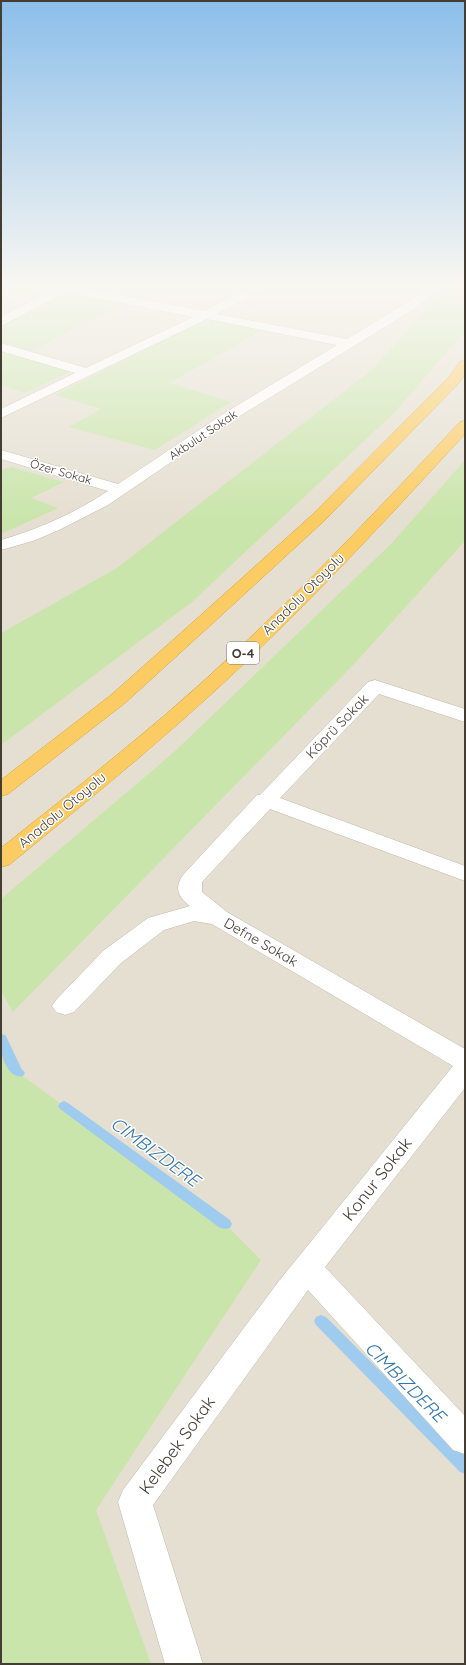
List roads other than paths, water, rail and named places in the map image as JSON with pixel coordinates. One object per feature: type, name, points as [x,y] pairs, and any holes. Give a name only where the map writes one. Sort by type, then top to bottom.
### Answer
[{"type":"highway","points":[[1,790],[118,699],[312,524],[454,380],[465,365]]},
{"type":"highway","name":"Anadolu Otoyolu","points":[[1,860],[172,719],[270,628],[367,531],[465,425]]},
{"type":"street","points":[[55,363],[87,372]]},
{"type":"street","points":[[1,414],[106,363]]},
{"type":"street","name":"Akbulut Sokak","points":[[1,545],[50,528],[82,514],[121,490],[228,417],[316,363]]},
{"type":"street","name":"Özer Sokak","points":[[1,454],[121,490]]},
{"type":"street","name":"Köprü Sokak","points":[[219,918],[190,895],[191,880],[265,800],[375,686],[465,716]]},
{"type":"street","points":[[265,800],[465,874]]},
{"type":"street","name":"Defne Sokak","points":[[65,1006],[112,957],[156,924],[194,913],[219,918],[465,1061]]},
{"type":"street","name":"Konur Sokak","points":[[298,1279],[465,1069]]},
{"type":"street","points":[[298,1279],[465,1439]]},
{"type":"street","name":"Kelebek Sokak","points":[[184,1664],[135,1502],[298,1279]]},
{"type":"waterway","name":"CIMBIZDERE","points":[[1,1038],[16,1071],[19,1073]]},
{"type":"waterway","name":"CIMBIZDERE","points":[[64,1106],[225,1224]]},
{"type":"waterway","name":"CIMBIZDERE","points":[[321,1321],[465,1467]]}]
